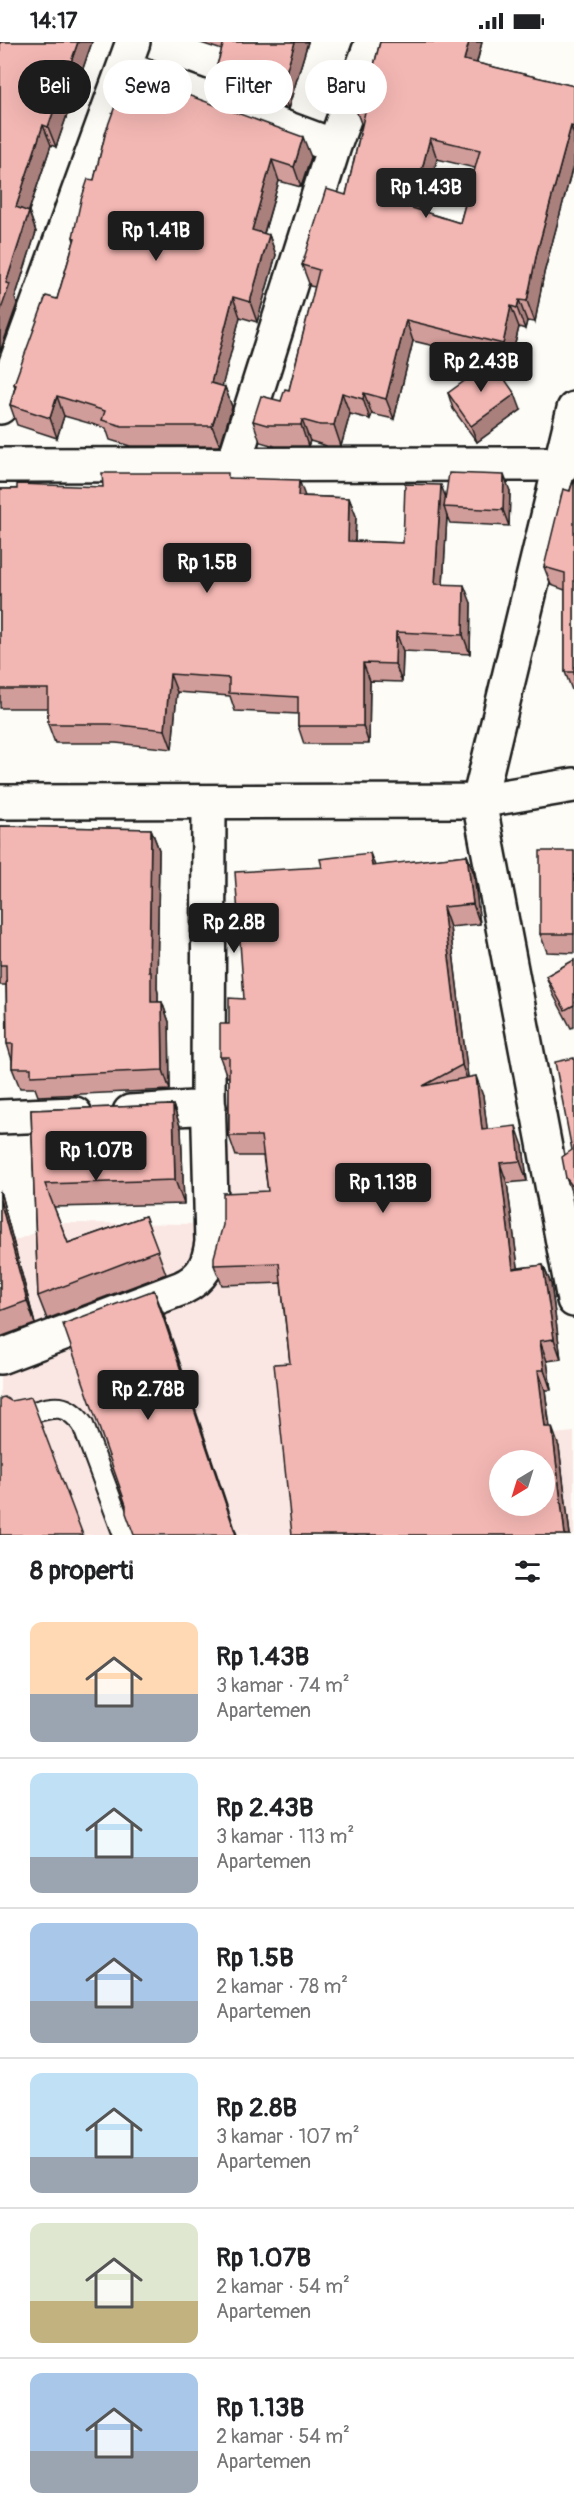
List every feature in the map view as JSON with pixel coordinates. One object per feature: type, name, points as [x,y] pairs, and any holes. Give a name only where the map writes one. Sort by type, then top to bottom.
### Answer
[{"type":"street","points":[[232,466],[334,146],[372,42]]},
{"type":"street","points":[[0,407],[129,55],[334,146]]},
{"type":"street","points":[[574,409],[479,801],[574,1300]]},
{"type":"street","points":[[0,465],[561,464]]},
{"type":"street","points":[[0,802],[479,801],[574,785]]},
{"type":"street","points":[[0,1357],[192,1284],[209,1263],[212,1242],[209,1107],[209,802]]},
{"type":"street","points":[[0,1117],[209,1107]]},
{"type":"lane","points":[[23,1414],[61,1407],[70,1410],[79,1418],[124,1535]]},
{"type":"shaded area","points":[[203,1143],[349,1157],[393,1448],[574,1432],[574,1535],[0,1535],[0,1246],[61,1223],[217,1224]]},
{"type":"building","points":[[0,42],[78,42],[72,60],[18,60],[18,114],[53,114],[48,127],[43,125],[16,207],[29,212],[6,283],[10,284],[0,312]]},
{"type":"building","points":[[224,42],[295,42],[290,60],[219,60]]},
{"type":"building","points":[[380,42],[469,42],[464,60],[574,86],[574,127],[571,126],[537,252],[527,301],[519,300],[517,308],[511,306],[503,344],[406,320],[386,399],[364,393],[363,399],[342,393],[334,425],[320,425],[302,420],[301,425],[267,425],[253,421],[261,396],[281,401],[285,389],[289,390],[319,270],[302,265],[326,189],[346,195],[365,114],[387,114],[387,60],[375,60]],"holes":[[[430,138],[480,150],[460,223],[412,208]]]},
{"type":"building","points":[[192,97],[204,101],[204,114],[240,114],[303,137],[294,167],[272,160],[252,230],[269,235],[250,302],[233,297],[211,383],[225,387],[212,426],[122,426],[102,420],[105,411],[57,396],[50,418],[10,405],[16,385],[14,384],[46,296],[57,299],[75,238],[73,237],[81,200],[88,179],[94,180],[112,114],[192,114]]},
{"type":"building","points":[[492,361],[515,394],[471,426],[448,393]]},
{"type":"building","points":[[102,473],[228,473],[228,478],[299,480],[298,496],[349,498],[348,541],[403,543],[405,484],[441,485],[435,584],[464,585],[463,635],[396,632],[395,664],[363,663],[363,726],[298,726],[298,697],[229,693],[229,678],[170,674],[165,730],[109,724],[48,724],[48,689],[0,689],[0,489],[17,489],[17,484],[103,487]]},
{"type":"building","points":[[449,473],[504,475],[503,510],[444,507]]},
{"type":"building","points":[[574,478],[574,672],[565,672],[565,573],[544,567],[563,489],[570,491]]},
{"type":"building","points":[[0,826],[151,829],[149,972],[151,972],[151,1002],[162,1002],[163,1070],[31,1076],[31,1068],[12,1068],[13,1044],[7,1044],[6,965],[0,965]]},
{"type":"building","points":[[540,851],[574,851],[574,934],[540,934]]},
{"type":"building","points":[[370,853],[372,866],[467,855],[473,904],[443,907],[462,1065],[423,1086],[476,1076],[482,1130],[516,1126],[520,1161],[500,1163],[513,1269],[543,1265],[554,1339],[540,1341],[544,1370],[538,1370],[545,1427],[552,1427],[555,1450],[489,1450],[489,1516],[555,1516],[555,1452],[565,1535],[292,1535],[274,1364],[290,1363],[279,1263],[214,1265],[223,1225],[223,1193],[268,1191],[261,1136],[229,1136],[229,1057],[220,1057],[220,1024],[229,1024],[229,998],[244,999],[235,872],[322,867],[320,859]]},
{"type":"building","points":[[574,960],[574,1005],[565,1010],[546,976]]},
{"type":"building","points":[[574,1058],[574,1188],[566,1178],[562,1157],[572,1150],[555,1062]]},
{"type":"building","points":[[173,1105],[175,1180],[45,1184],[68,1243],[145,1216],[158,1250],[38,1296],[31,1110]]},
{"type":"building","points":[[0,1200],[27,1301],[0,1311]]},
{"type":"building","points":[[154,1290],[236,1535],[134,1535],[126,1513],[126,1505],[63,1324]]},
{"type":"building","points":[[4,1397],[11,1401],[31,1397],[83,1535],[0,1535],[0,1398]]}]
